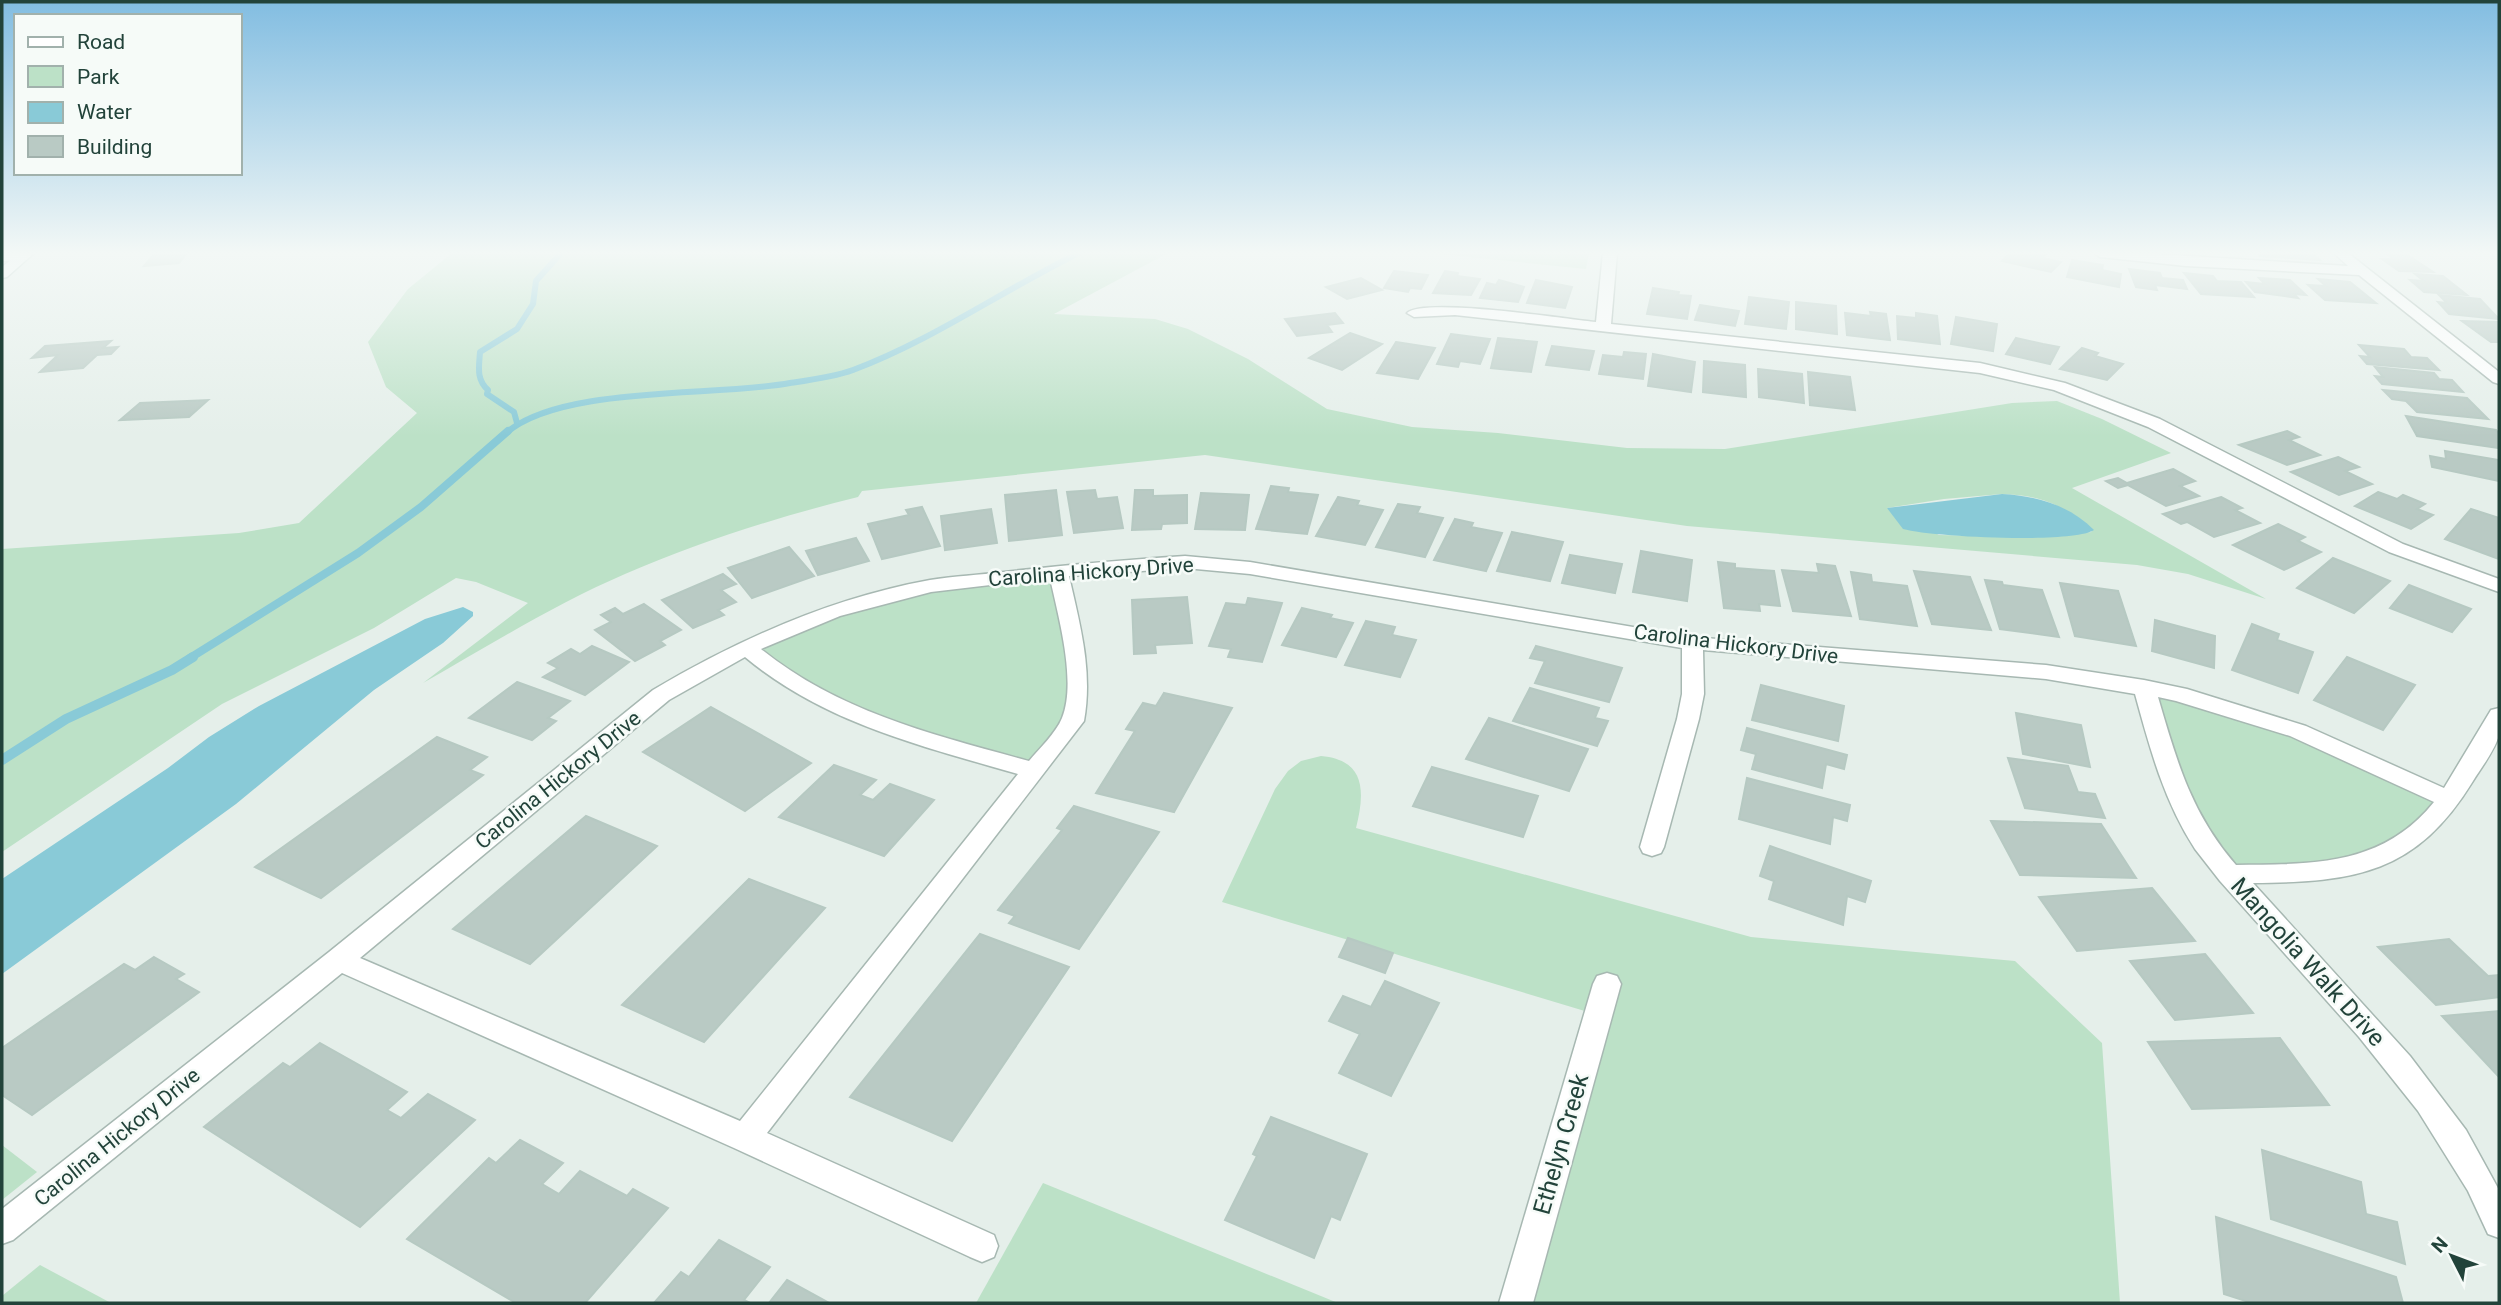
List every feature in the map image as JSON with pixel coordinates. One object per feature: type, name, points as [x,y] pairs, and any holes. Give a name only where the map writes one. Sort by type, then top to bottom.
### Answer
[{"type":"street","points":[[1482,314],[1980,368],[2059,386],[2154,423],[2396,548],[2499,586]]},
{"type":"street","points":[[1603,327],[1604,314]]},
{"type":"street","points":[[2416,314],[2499,379]]},
{"type":"street","name":"Carolina Hickory Drive","points":[[2,1229],[339,960],[661,695],[746,647],[833,612],[930,586],[1100,567],[1185,562],[1250,568],[1692,643],[2046,672],[2207,700],[2298,731],[2448,799]]},
{"type":"street","points":[[744,1138],[1068,731],[1076,711],[1077,691],[1070,631],[1058,572]]},
{"type":"street","points":[[1652,847],[1693,694],[1692,643]]},
{"type":"street","points":[[746,647],[810,694],[861,717],[917,737],[1035,771]]},
{"type":"street","name":"Mangolia Walk Drive","points":[[2144,687],[2186,813],[2229,874],[2412,1077],[2455,1136],[2483,1185],[2499,1223]]},
{"type":"street","points":[[2229,874],[2300,873],[2368,863],[2389,855],[2426,827],[2448,799],[2499,715]]},
{"type":"street","points":[[339,960],[982,1246]]},
{"type":"street","name":"Ethelyn Creek","points":[[1516,1303],[1607,984]]},
{"type":"green space","points":[[389,314],[1054,314],[1155,319],[1188,329],[1248,359],[1327,409],[1412,427],[1498,433],[1627,448],[1725,449],[2012,403],[2057,401],[2102,419],[2171,453],[2072,488],[2266,599],[2188,574],[2137,565],[1687,526],[1205,455],[862,491],[858,497],[740,531],[625,574],[548,612],[423,683],[528,603],[476,582],[456,578],[374,628],[222,704],[2,852],[2,549],[239,533],[299,523],[417,413],[386,387],[368,342]],"holes":[[[2002,494],[2030,497],[2061,508],[2092,532],[2021,537],[1939,535],[1887,508]]]},
{"type":"green space","points":[[1058,572],[1077,691],[1035,771],[861,717],[746,647],[885,597]]},
{"type":"green space","points":[[2144,687],[2207,700],[2448,799],[2389,854],[2229,874],[2186,813]]},
{"type":"green space","points":[[1321,756],[1347,764],[1359,780],[1361,802],[1356,828],[1751,937],[2015,961],[2102,1043],[2120,1303],[1516,1303],[1598,1015],[1222,902],[1275,789],[1288,771],[1301,761]]},
{"type":"green space","points":[[2,1145],[37,1172],[2,1200]]},
{"type":"green space","points":[[1043,1183],[1338,1303],[976,1303]]},
{"type":"green space","points":[[40,1265],[111,1303],[2,1303],[2,1296]]},
{"type":"water","points":[[2002,494],[2052,503],[2074,514],[2094,530],[2059,537],[2031,538],[1918,532],[1903,529],[1887,508]]},
{"type":"water","points":[[463,607],[473,612],[473,616],[443,643],[374,690],[236,804],[2,974],[2,879],[168,768],[209,737],[259,706],[425,619]]},
{"type":"building","points":[[1336,314],[1343,323],[1327,325],[1332,332],[1297,336],[1285,319]]},
{"type":"building","points":[[1647,314],[1688,314],[1687,319]]},
{"type":"building","points":[[1697,314],[1738,314],[1735,326],[1695,320]]},
{"type":"building","points":[[1746,314],[1788,314],[1786,329],[1745,324]]},
{"type":"building","points":[[1796,314],[1836,314],[1837,334],[1796,329]]},
{"type":"building","points":[[1845,314],[1871,316],[1870,314],[1886,314],[1890,340],[1847,335]]},
{"type":"building","points":[[1916,314],[1937,316],[1940,344],[1898,339],[1897,316],[1916,318]]},
{"type":"building","points":[[2449,314],[2494,314],[2499,319]]},
{"type":"building","points":[[1956,317],[1997,324],[1993,351],[1951,344]]},
{"type":"building","points":[[2462,321],[2499,322],[2499,342],[2491,342]]},
{"type":"building","points":[[1350,333],[1382,344],[1342,370],[1309,358]]},
{"type":"building","points":[[1451,334],[1490,339],[1480,364],[1460,361],[1458,367],[1437,364]]},
{"type":"building","points":[[1498,338],[1537,342],[1531,372],[1491,368]]},
{"type":"building","points":[[2016,338],[2059,347],[2050,364],[2006,354]]},
{"type":"building","points":[[111,341],[103,348],[118,347],[111,354],[97,355],[83,368],[40,372],[58,355],[32,358],[45,346]]},
{"type":"building","points":[[1396,342],[1435,348],[1418,379],[1377,373]]},
{"type":"building","points":[[2359,345],[2404,349],[2411,357],[2427,358],[2439,370],[2367,364],[2360,356],[2370,357]]},
{"type":"building","points":[[1552,346],[1594,351],[1589,370],[1546,365]]},
{"type":"building","points":[[2082,348],[2098,353],[2095,356],[2123,364],[2107,380],[2060,369]]},
{"type":"building","points":[[1624,352],[1646,354],[1643,379],[1599,374],[1603,355],[1623,357]]},
{"type":"building","points":[[1653,354],[1695,362],[1691,392],[1648,386]]},
{"type":"building","points":[[1704,361],[1745,365],[1746,397],[1703,392]]},
{"type":"building","points":[[2375,367],[2434,373],[2439,379],[2452,380],[2463,392],[2382,384],[2375,376],[2383,377]]},
{"type":"building","points":[[1758,369],[1802,374],[1804,403],[1759,397]]},
{"type":"building","points":[[1808,372],[1850,377],[1855,410],[1810,405]]},
{"type":"building","points":[[2383,390],[2467,398],[2488,419],[2417,412],[2406,401],[2392,399]]},
{"type":"building","points":[[208,400],[189,417],[120,420],[140,403]]},
{"type":"building","points":[[2406,416],[2496,430],[2499,434],[2499,448],[2417,436]]},
{"type":"building","points":[[2287,431],[2299,437],[2289,440],[2320,455],[2287,465],[2239,445]]},
{"type":"building","points":[[2445,451],[2499,460],[2499,481],[2432,467],[2430,456],[2446,459]]},
{"type":"building","points":[[2338,457],[2359,467],[2345,471],[2372,484],[2339,495],[2291,472]]},
{"type":"building","points":[[2173,469],[2195,481],[2180,486],[2199,496],[2166,506],[2128,485],[2118,488],[2106,481],[2118,478],[2127,483]]},
{"type":"building","points":[[1271,486],[1289,488],[1288,492],[1318,495],[1307,534],[1256,529]]},
{"type":"building","points":[[1056,490],[1062,535],[1009,541],[1005,495]]},
{"type":"building","points":[[1095,490],[1097,499],[1117,497],[1123,528],[1074,533],[1067,492]]},
{"type":"building","points":[[1135,490],[1153,490],[1153,496],[1187,495],[1187,523],[1162,524],[1161,529],[1132,530]]},
{"type":"building","points":[[2378,492],[2397,499],[2403,495],[2425,504],[2417,509],[2433,515],[2411,529],[2355,506]]},
{"type":"building","points":[[1201,493],[1249,495],[1245,530],[1195,529]]},
{"type":"building","points":[[1338,497],[1359,501],[1357,505],[1383,510],[1365,545],[1316,536]]},
{"type":"building","points":[[2221,497],[2242,508],[2235,510],[2260,523],[2214,537],[2187,522],[2181,524],[2163,514]]},
{"type":"building","points":[[1398,504],[1420,507],[1417,513],[1443,518],[1425,557],[1376,547]]},
{"type":"building","points":[[922,507],[940,546],[882,559],[868,524],[909,515],[906,510]]},
{"type":"building","points":[[991,509],[997,543],[945,550],[941,516]]},
{"type":"building","points":[[2471,509],[2499,518],[2499,559],[2445,539]]},
{"type":"building","points":[[1455,519],[1473,523],[1471,527],[1502,533],[1486,571],[1434,560]]},
{"type":"building","points":[[2278,524],[2305,537],[2298,541],[2321,552],[2284,570],[2233,545]]},
{"type":"building","points":[[1512,532],[1563,542],[1550,581],[1497,571]]},
{"type":"building","points":[[856,538],[869,561],[818,575],[806,551]]},
{"type":"building","points":[[789,547],[814,576],[752,598],[728,568]]},
{"type":"building","points":[[1641,551],[1692,560],[1687,601],[1633,592]]},
{"type":"building","points":[[1570,555],[1622,564],[1615,593],[1562,583]]},
{"type":"building","points":[[2333,558],[2390,581],[2354,613],[2297,588]]},
{"type":"building","points":[[1718,562],[1735,564],[1735,568],[1774,571],[1780,606],[1759,604],[1760,611],[1724,608]]},
{"type":"building","points":[[1817,564],[1835,566],[1851,616],[1793,611],[1782,570],[1819,573]]},
{"type":"building","points":[[1914,571],[1970,577],[1991,630],[1932,624]]},
{"type":"building","points":[[1851,572],[1871,575],[1872,582],[1907,586],[1917,626],[1860,619]]},
{"type":"building","points":[[723,574],[736,584],[721,590],[736,602],[718,610],[724,615],[693,628],[662,600]]},
{"type":"building","points":[[1985,580],[2042,590],[2059,637],[2000,629]]},
{"type":"building","points":[[2060,583],[2118,591],[2136,646],[2075,636]]},
{"type":"building","points":[[2409,585],[2471,609],[2452,632],[2390,608]]},
{"type":"building","points":[[1187,597],[1192,643],[1155,645],[1156,653],[1134,654],[1132,600]]},
{"type":"building","points":[[1248,598],[1282,603],[1262,662],[1228,657],[1231,649],[1209,646],[1226,603],[1246,605]]},
{"type":"building","points":[[644,604],[681,630],[660,641],[665,645],[635,661],[595,630],[611,622],[601,615],[615,608],[623,614]]},
{"type":"building","points":[[1302,608],[1353,623],[1336,657],[1282,645]]},
{"type":"building","points":[[2155,620],[2215,636],[2214,668],[2152,651]]},
{"type":"building","points":[[1366,621],[1395,627],[1392,635],[1416,640],[1400,677],[1345,665]]},
{"type":"building","points":[[2252,624],[2279,634],[2277,640],[2313,652],[2298,693],[2232,670]]},
{"type":"building","points":[[592,646],[629,662],[585,695],[543,677],[558,668],[548,663],[571,649],[580,654]]},
{"type":"building","points":[[1536,646],[1622,668],[1609,702],[1535,683],[1545,661],[1530,658]]},
{"type":"building","points":[[2347,657],[2415,685],[2383,730],[2314,700]]},
{"type":"building","points":[[517,682],[570,701],[548,718],[556,721],[532,740],[469,718]]},
{"type":"building","points":[[1761,685],[1844,706],[1838,741],[1752,720]]},
{"type":"building","points":[[1530,688],[1599,708],[1595,718],[1608,721],[1597,746],[1513,721]]},
{"type":"building","points":[[1164,693],[1232,708],[1174,812],[1096,793],[1135,731],[1126,729],[1143,703],[1156,706]]},
{"type":"building","points":[[711,707],[811,763],[745,811],[643,752]]},
{"type":"building","points":[[2016,713],[2081,725],[2090,767],[2023,754]]},
{"type":"building","points":[[1489,718],[1588,749],[1569,791],[1466,759]]},
{"type":"building","points":[[1747,728],[1847,755],[1844,769],[1826,764],[1822,788],[1752,769],[1756,754],[1741,750]]},
{"type":"building","points":[[437,737],[487,757],[470,770],[483,775],[321,898],[255,867]]},
{"type":"building","points":[[2008,758],[2068,766],[2078,792],[2095,794],[2105,818],[2025,808]]},
{"type":"building","points":[[834,765],[876,780],[860,795],[873,800],[890,784],[934,800],[884,856],[779,817]]},
{"type":"building","points":[[1432,767],[1538,796],[1523,837],[1413,806]]},
{"type":"building","points":[[1747,778],[1850,805],[1847,821],[1833,817],[1830,844],[1739,819]]},
{"type":"building","points":[[1074,806],[1159,832],[1079,949],[1009,923],[1015,916],[998,910],[1062,830],[1057,828]]},
{"type":"building","points":[[586,816],[657,846],[530,964],[453,929]]},
{"type":"building","points":[[1991,821],[2101,824],[2136,878],[2020,875]]},
{"type":"building","points":[[1770,846],[1871,881],[1865,902],[1847,896],[1843,925],[1769,899],[1774,881],[1760,876]]},
{"type":"building","points":[[749,879],[825,908],[704,1042],[622,1005]]},
{"type":"building","points":[[2152,888],[2195,941],[2077,951],[2039,897]]},
{"type":"building","points":[[980,934],[1069,967],[952,1141],[850,1097]]},
{"type":"building","points":[[1348,938],[1393,953],[1385,973],[1339,957]]},
{"type":"building","points":[[2449,939],[2488,976],[2499,975],[2499,997],[2436,1005],[2378,947]]},
{"type":"building","points":[[2205,954],[2253,1013],[2175,1020],[2130,961]]},
{"type":"building","points":[[154,957],[184,974],[176,979],[199,992],[32,1115],[2,1095],[2,1048],[124,964],[135,970]]},
{"type":"building","points":[[1385,981],[1439,1003],[1391,1096],[1339,1073],[1360,1034],[1329,1021],[1343,996],[1371,1007]]},
{"type":"building","points":[[2499,1011],[2499,1077],[2442,1016]]},
{"type":"building","points":[[2280,1038],[2329,1105],[2192,1109],[2148,1042]]},
{"type":"building","points":[[320,1043],[407,1092],[387,1110],[401,1118],[428,1094],[475,1120],[360,1227],[204,1127],[283,1063],[290,1067]]},
{"type":"building","points":[[1271,1117],[1367,1154],[1340,1220],[1331,1216],[1314,1258],[1225,1220],[1257,1156],[1253,1154]]},
{"type":"building","points":[[520,1140],[563,1163],[542,1184],[559,1194],[580,1171],[627,1196],[633,1189],[668,1208],[585,1303],[516,1303],[407,1239],[489,1158],[496,1163]]},
{"type":"building","points":[[2262,1150],[2361,1182],[2366,1214],[2397,1222],[2405,1264],[2271,1219]]},
{"type":"building","points":[[2216,1217],[2396,1277],[2403,1303],[2252,1303],[2224,1294]]},
{"type":"building","points":[[719,1240],[770,1267],[744,1300],[750,1303],[654,1303],[681,1272],[689,1277]]},
{"type":"building","points":[[787,1280],[829,1303],[769,1303]]},
{"type":"waterway","points":[[517,423],[514,412],[487,394],[488,390],[479,372],[480,352],[517,329],[527,314]]},
{"type":"waterway","points":[[506,433],[531,418],[563,407],[601,400],[759,387],[846,372],[883,358],[968,314]]},
{"type":"waterway","points":[[190,658],[358,553],[421,507],[508,431]]},
{"type":"waterway","points":[[2,760],[66,719],[172,670],[193,657]]}]
